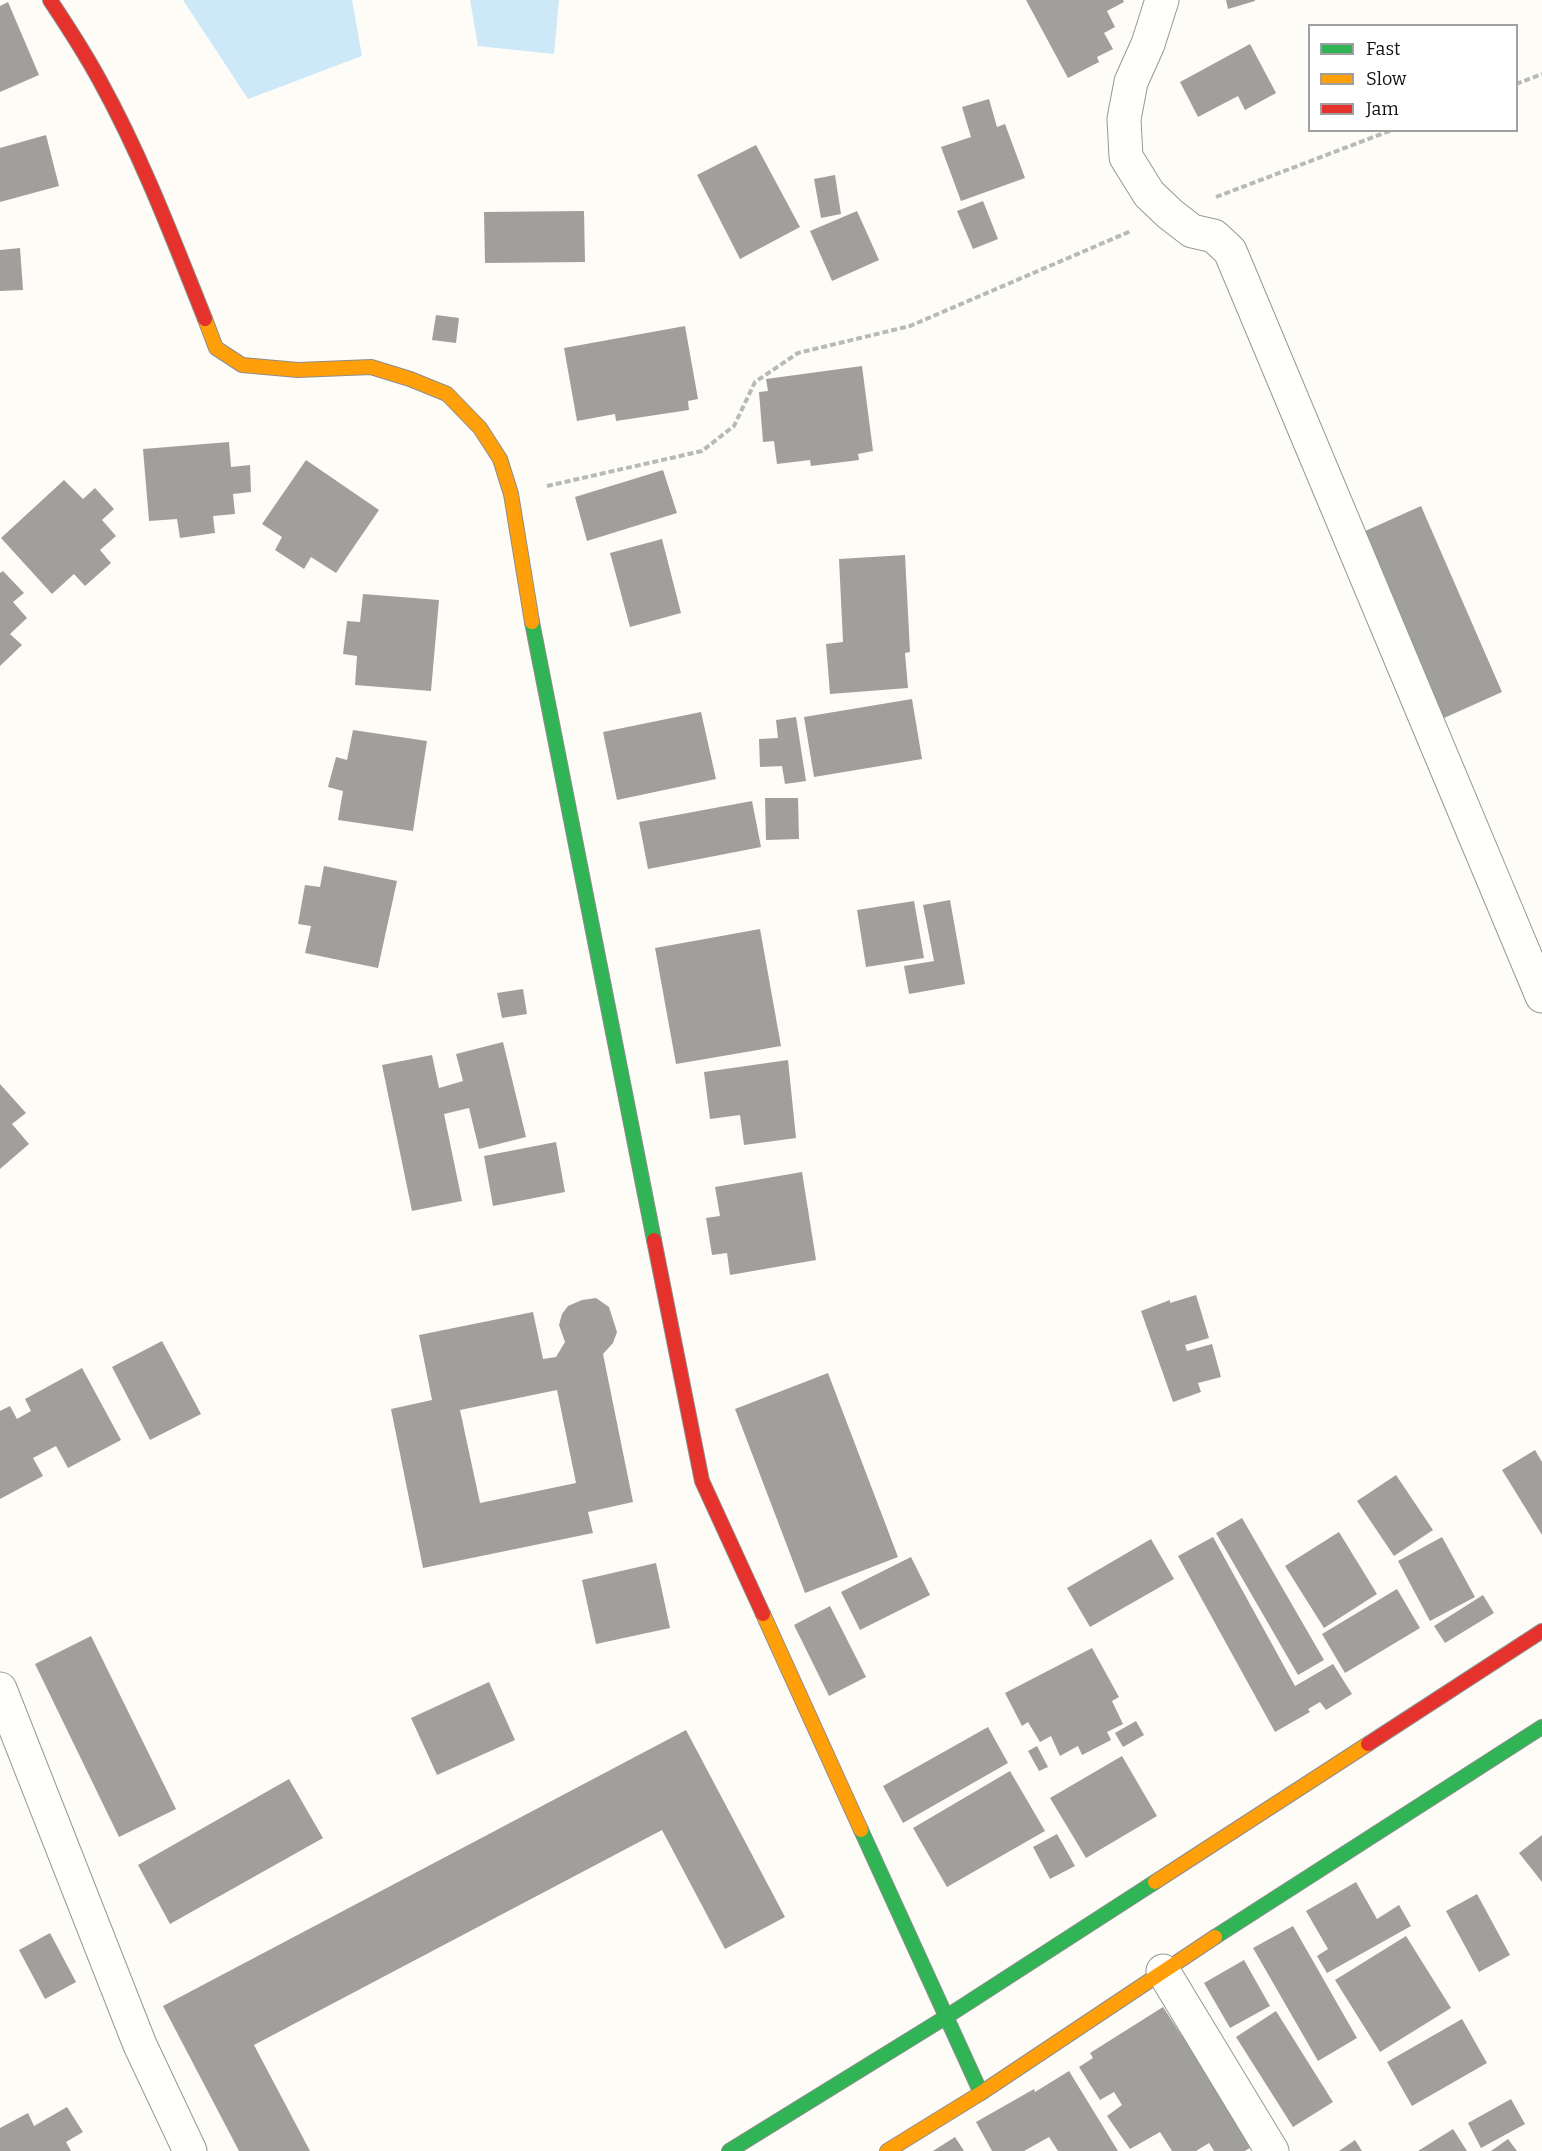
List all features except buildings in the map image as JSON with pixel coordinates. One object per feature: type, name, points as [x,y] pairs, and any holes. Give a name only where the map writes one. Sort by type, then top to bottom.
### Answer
[{"type":"main road","points":[[50,0],[74,34],[131,138],[216,348],[242,365],[298,370],[371,367],[410,379],[447,394],[480,429],[500,459],[511,494],[535,638],[702,1481],[981,2093]]},
{"type":"main road","points":[[729,2151],[946,2017],[1542,1631]]},
{"type":"main road","points":[[887,2151],[981,2093],[1163,1971],[1542,1727]]},
{"type":"street","points":[[1162,0],[1148,44],[1131,82],[1124,119],[1126,157],[1149,194],[1170,214],[1192,231],[1214,236],[1230,251],[1542,996]]},
{"type":"street","points":[[0,1689],[140,2045],[190,2151]]},
{"type":"street","points":[[1163,1971],[1272,2151]]},
{"type":"path","points":[[1518,83],[1542,74]]},
{"type":"path","points":[[511,494],[702,450],[734,426],[755,382],[798,353],[910,326],[1170,214],[1387,132]]},
{"type":"water","points":[[183,0],[352,0],[362,56],[248,99]]},
{"type":"water","points":[[470,0],[559,0],[554,54],[478,46]]},
{"type":"traffic: fast","points":[[532,622],[654,1240]]},
{"type":"traffic: fast","points":[[1215,1937],[1542,1727]]},
{"type":"traffic: fast","points":[[861,1830],[981,2093]]},
{"type":"traffic: fast","points":[[729,2151],[946,2017],[1155,1882]]},
{"type":"traffic: slow","points":[[205,319],[216,348],[242,365],[298,370],[371,367],[447,394],[480,428],[500,459],[511,494],[532,622]]},
{"type":"traffic: slow","points":[[763,1614],[861,1830]]},
{"type":"traffic: slow","points":[[1155,1882],[1368,1744]]},
{"type":"traffic: slow","points":[[887,2151],[981,2093],[1215,1937]]},
{"type":"traffic: jam","points":[[50,0],[94,71],[130,139],[205,319]]},
{"type":"traffic: jam","points":[[654,1240],[702,1481],[763,1614]]},
{"type":"traffic: jam","points":[[1368,1744],[1542,1631]]}]
